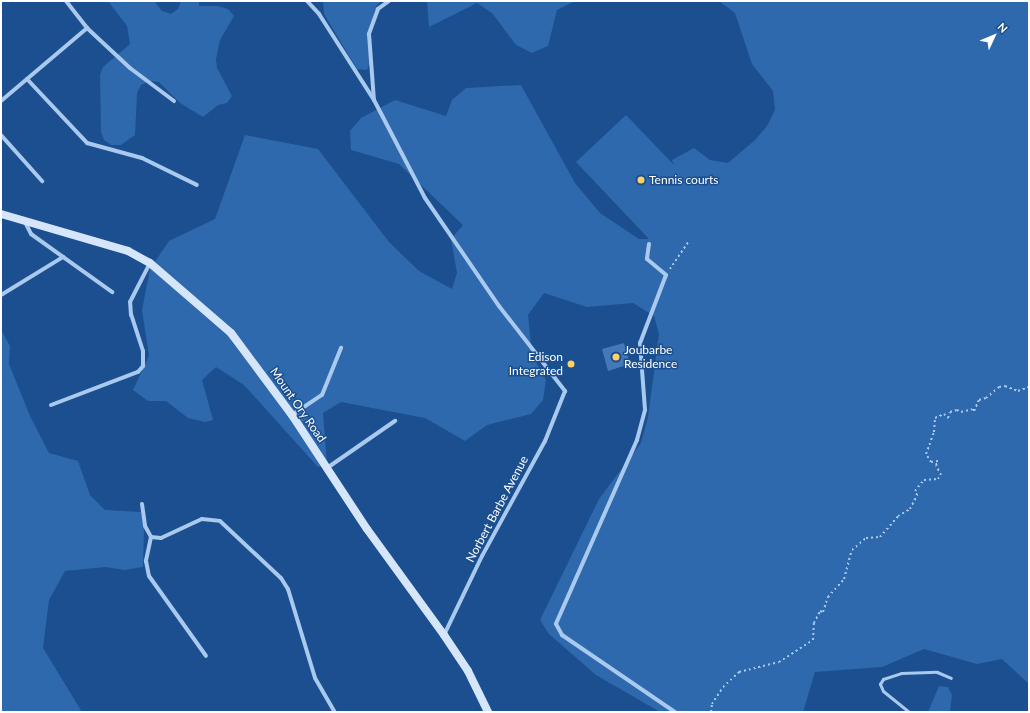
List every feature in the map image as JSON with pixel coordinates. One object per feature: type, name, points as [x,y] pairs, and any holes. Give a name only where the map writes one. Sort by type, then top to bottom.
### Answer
[{"type":"main road","name":"Mount Ory Road","points":[[1,214],[128,251],[150,263],[231,333],[292,415],[366,529],[444,635],[468,671],[488,712]]},
{"type":"street","points":[[66,1],[87,28],[130,68],[174,101]]},
{"type":"street","points":[[307,1],[319,14],[374,100]]},
{"type":"street","points":[[374,100],[369,34],[378,9],[389,1]]},
{"type":"street","points":[[1,101],[87,28]]},
{"type":"street","points":[[27,79],[87,143],[142,158],[197,185]]},
{"type":"street","name":"Norbert Barbe Avenue","points":[[374,100],[426,198],[499,306],[565,391],[545,441],[482,556],[444,635]]},
{"type":"street","points":[[1,135],[42,181]]},
{"type":"street","points":[[25,222],[31,234],[112,292]]},
{"type":"street","points":[[649,244],[647,259],[666,275],[640,343],[645,410],[637,440],[556,624],[562,635],[674,712]]},
{"type":"street","points":[[1,295],[63,257]]},
{"type":"street","points":[[51,405],[138,372],[143,366],[143,351],[131,315],[130,302],[150,263]]},
{"type":"street","points":[[292,415],[322,395],[341,348]]},
{"type":"street","points":[[326,468],[395,421]]},
{"type":"street","points":[[142,504],[145,526],[151,537],[146,561],[148,576],[206,656]]},
{"type":"street","points":[[151,537],[161,538],[202,519],[220,521],[281,578],[288,589],[316,678],[335,712]]},
{"type":"lane","points":[[909,712],[883,691],[880,684],[883,679],[901,673],[937,672],[951,678]]},
{"type":"path","points":[[666,275],[688,242]]},
{"type":"path","points":[[711,712],[712,704],[723,687],[738,672],[779,662],[813,640],[814,623],[820,611],[823,612],[828,597],[844,579],[852,550],[866,538],[880,537],[898,516],[910,509],[917,495],[915,491],[924,480],[938,479],[941,475],[936,465],[938,461],[931,462],[926,454],[934,432],[935,418],[944,414],[948,418],[950,412],[957,410],[961,412],[973,409],[974,411],[979,400],[986,398],[999,387],[1005,386],[1018,391],[1029,387]]},
{"type":"shaded area","points":[[108,1],[154,1],[162,11],[171,14],[178,9],[181,1],[199,1],[199,6],[218,6],[228,9],[234,16],[220,40],[216,59],[217,68],[232,96],[227,103],[218,105],[203,117],[180,103],[159,82],[150,81],[141,85],[137,93],[135,135],[121,145],[111,145],[104,140],[101,132],[100,75],[103,67],[130,44],[127,26]]},
{"type":"shaded area","points":[[323,1],[381,1],[376,6],[369,34],[370,62],[367,70],[357,69],[324,14]]},
{"type":"shaded area","points":[[427,1],[626,1],[573,2],[557,10],[548,46],[532,53],[516,45],[492,13],[477,3],[429,27]]},
{"type":"shaded area","points":[[719,1],[1029,1],[1029,684],[1002,659],[977,664],[924,649],[882,667],[815,672],[803,712],[660,712],[596,675],[549,634],[540,620],[599,499],[641,443],[648,417],[659,334],[654,316],[633,303],[587,307],[544,293],[528,315],[532,355],[546,380],[543,400],[531,414],[487,425],[465,441],[425,418],[341,402],[323,413],[327,464],[318,467],[244,385],[216,367],[202,380],[213,420],[205,422],[188,418],[166,401],[148,401],[133,390],[149,356],[142,310],[150,269],[169,241],[215,219],[245,135],[318,149],[389,242],[419,271],[452,289],[457,273],[451,239],[463,225],[399,164],[351,150],[350,131],[361,118],[395,100],[446,116],[452,100],[466,88],[521,85],[575,183],[600,213],[639,239],[649,239],[576,162],[626,115],[674,165],[672,160],[694,148],[710,160],[728,163],[755,140],[767,126],[775,110],[773,91],[752,64],[735,13]]},
{"type":"shaded area","points":[[1,330],[10,346],[9,364],[30,416],[49,453],[78,461],[90,495],[105,510],[141,512],[144,530],[143,567],[125,570],[105,567],[65,571],[49,600],[43,648],[82,712],[1,712]]},
{"type":"shaded area","points":[[939,686],[948,687],[952,695],[950,712],[928,712]]},
{"type":"building","name":"Joubarbe Residence","points":[[624,343],[630,364],[608,371],[602,349]]},
{"type":"place","name":"Tennis courts","points":[[641,180]]},
{"type":"place","name":"Joubarbe Residence","points":[[616,357]]},
{"type":"place","name":"Edison Integrated","points":[[571,364]]}]
